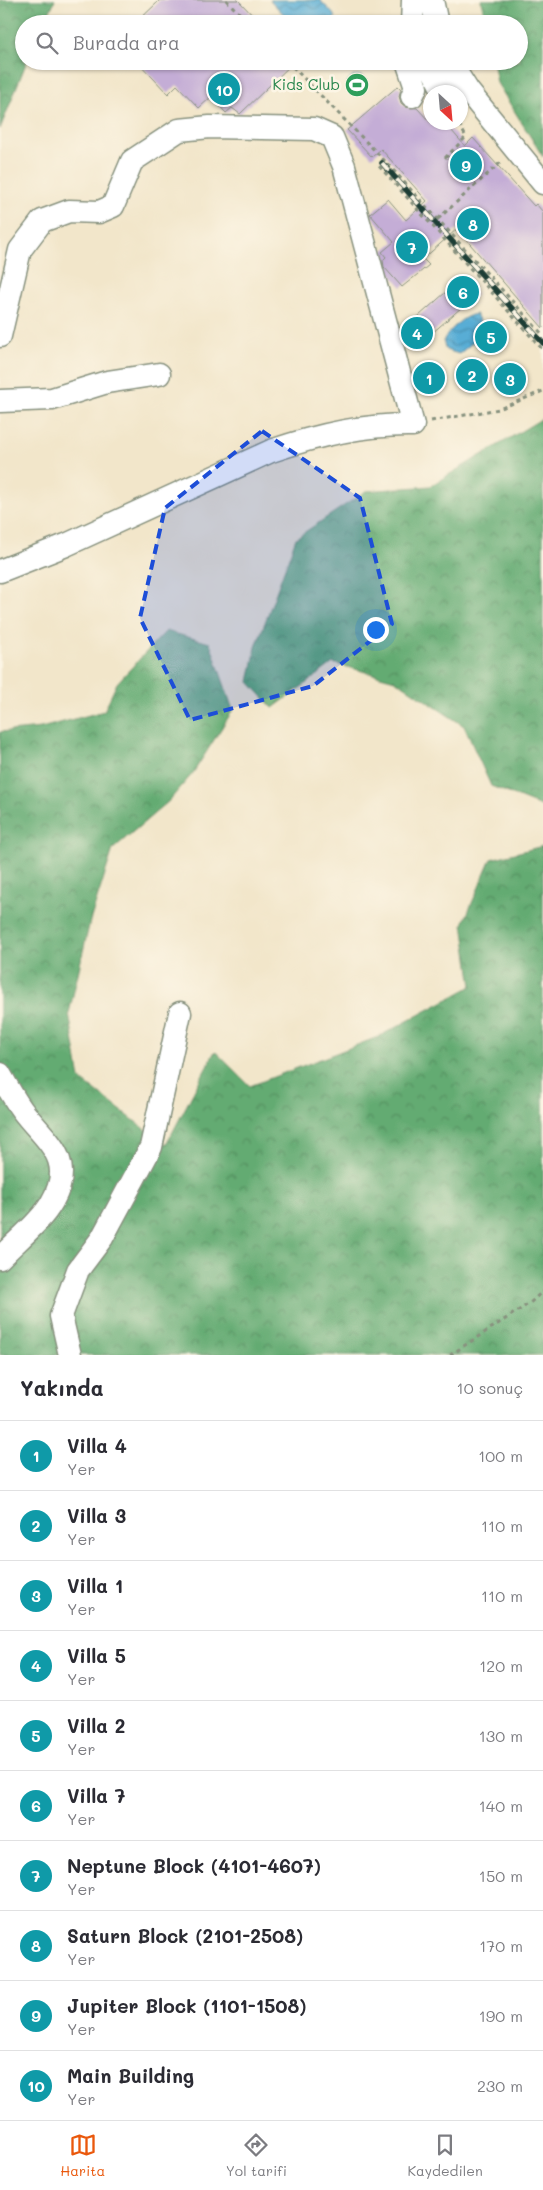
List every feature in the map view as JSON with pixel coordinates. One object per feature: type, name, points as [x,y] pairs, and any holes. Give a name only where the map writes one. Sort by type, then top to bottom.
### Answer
[{"type":"street","points":[[412,15],[413,0]]},
{"type":"street","points":[[422,0],[423,15]]},
{"type":"street","points":[[432,0],[435,15]]},
{"type":"street","points":[[410,70],[416,88],[412,96]]},
{"type":"street","points":[[433,70],[440,85]]},
{"type":"street","points":[[455,70],[468,91],[543,184]]},
{"type":"street","points":[[0,336],[20,250],[42,222],[69,211],[99,212],[113,206],[132,161],[152,146],[179,130],[210,127],[314,129],[332,137],[344,166],[413,425],[362,428],[305,439],[271,450],[66,545],[0,571]]},
{"type":"street","points":[[0,402],[52,399],[107,382],[159,374]]},
{"type":"street","points":[[70,1355],[61,1316],[78,1270],[102,1238],[150,1147],[180,1013]]},
{"type":"street","points":[[0,1074],[23,1110],[47,1136],[60,1159],[61,1180],[52,1203],[0,1258]]},
{"type":"path","points":[[226,0],[241,15]]},
{"type":"path","points":[[296,70],[384,160],[543,335]]},
{"type":"path","points":[[445,158],[466,137],[462,130]]},
{"type":"path","points":[[438,219],[502,162],[497,156]]},
{"type":"path","points":[[384,160],[379,166],[543,350]]},
{"type":"path","points":[[413,425],[500,409],[543,390]]},
{"type":"path","points":[[450,1355],[530,1303],[543,1291]]},
{"type":"highlighted area","points":[[262,431],[360,498],[392,624],[313,686],[190,720],[140,618],[165,508]]},
{"type":"green space","points":[[0,0],[55,0],[48,15],[15,15],[15,70],[23,70],[0,129]]},
{"type":"green space","points":[[481,0],[543,0],[543,157],[497,83],[495,70],[528,70],[528,15],[484,15]]},
{"type":"green space","points":[[543,418],[543,807],[491,786],[464,726],[395,680],[333,663],[273,708],[249,682],[256,647],[296,538],[366,491],[430,486]]},
{"type":"green space","points":[[166,631],[210,643],[233,710],[193,773],[169,801],[113,849],[90,921],[69,1013],[80,1079],[166,1145],[215,1051],[250,1086],[378,1037],[472,986],[463,924],[491,859],[543,846],[543,1355],[0,1355],[0,732],[41,728],[104,711],[117,683]]},
{"type":"water","points":[[270,0],[320,0],[334,15],[284,15]]},
{"type":"water","name":"Kids Club","points":[[357,75],[364,78],[367,85],[364,92],[357,95],[350,92],[347,85],[350,78]]},
{"type":"water","points":[[476,314],[480,322],[477,329],[477,339],[459,354],[446,350],[443,341],[450,332],[466,317]]},
{"type":"building","points":[[160,0],[238,0],[252,15],[144,15]]},
{"type":"building","points":[[145,70],[286,70],[240,114],[232,108],[226,113],[211,97],[199,108],[177,85],[168,94]]},
{"type":"building","points":[[398,86],[401,89],[399,96],[401,103],[406,107],[417,108],[423,114],[423,130],[451,130],[465,146],[473,138],[534,206],[536,204],[543,212],[543,328],[457,229],[423,259],[429,265],[402,287],[384,267],[383,260],[386,257],[382,252],[394,242],[370,214],[388,199],[406,220],[427,201],[381,149],[372,157],[347,130]]},
{"type":"building","points":[[463,277],[477,294],[416,347],[402,331]]},
{"type":"building","points":[[492,324],[503,337],[490,349],[479,336]]},
{"type":"building","points":[[473,362],[486,376],[472,389],[459,374]]},
{"type":"building","points":[[429,364],[443,381],[428,393],[415,376]]},
{"type":"building","points":[[510,365],[525,382],[511,394],[496,377]]},
{"type":"railway","points":[[382,163],[543,343]]},
{"type":"place","name":"Kids Club","points":[[357,85]]},
{"type":"place","name":"Main Building","points":[[224,89]]},
{"type":"place","name":"Jupiter Block (1101-1508)","points":[[466,165]]},
{"type":"place","name":"Saturn Block (2101-2508)","points":[[473,224]]},
{"type":"place","name":"Neptune Block (4101-4607)","points":[[412,247]]},
{"type":"place","name":"Villa 7","points":[[463,292]]},
{"type":"place","name":"Villa 5","points":[[417,333]]},
{"type":"place","name":"Villa 2","points":[[491,337]]},
{"type":"place","name":"Villa 3","points":[[472,375]]},
{"type":"place","name":"Villa 4","points":[[429,378]]},
{"type":"place","name":"Villa 1","points":[[510,379]]}]
